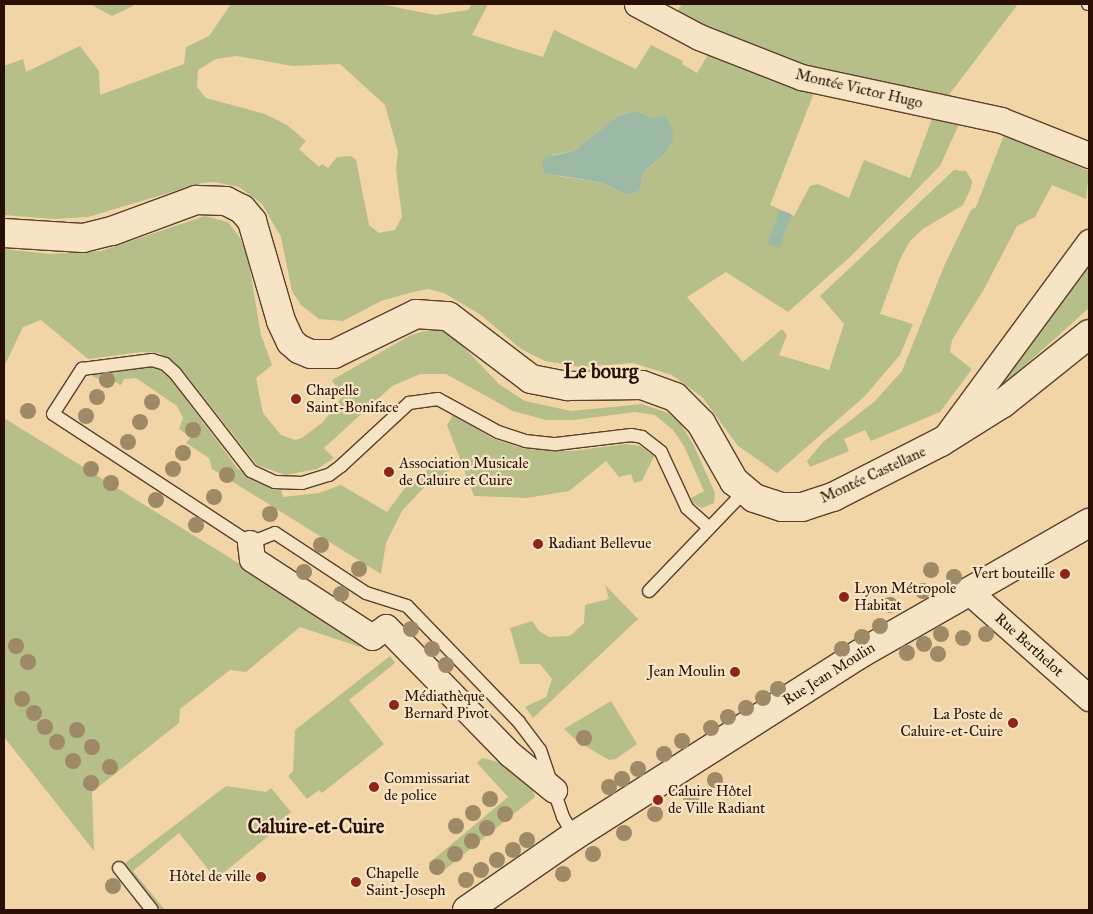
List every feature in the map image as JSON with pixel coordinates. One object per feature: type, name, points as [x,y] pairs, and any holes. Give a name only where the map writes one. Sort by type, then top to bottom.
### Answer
[{"type":"main road","name":"Montée Castellane","points":[[4,233],[90,236],[196,200],[226,201],[242,209],[252,221],[281,321],[291,342],[299,349],[317,355],[334,354],[416,314],[448,316],[531,379],[568,386],[642,385],[675,397],[701,423],[725,468],[745,491],[764,503],[802,507],[833,497],[941,442],[1003,403],[1089,334]]},
{"type":"main road","name":"Rue Jean Moulin","points":[[467,910],[574,836],[860,654],[1089,523]]},
{"type":"street","name":"Montée Victor Hugo","points":[[637,4],[699,37],[801,78],[1002,120],[1089,155]]},
{"type":"street","points":[[941,442],[1089,242]]},
{"type":"street","points":[[250,542],[252,559],[372,637],[386,627],[510,754],[554,790]]},
{"type":"street","name":"Rue Berthelot","points":[[968,591],[1089,698]]},
{"type":"lane","points":[[574,836],[554,790],[540,750],[519,722],[407,606],[366,593],[275,533],[250,542],[53,414],[82,369],[142,360],[165,364],[193,393],[242,463],[264,478],[302,483],[329,475],[342,466],[397,411],[409,404],[438,399],[498,432],[525,441],[556,444],[631,435],[642,437],[661,452],[687,508],[710,528]]},
{"type":"lane","points":[[649,591],[745,491]]},
{"type":"lane","points":[[119,868],[152,910]]},
{"type":"green space","points":[[90,4],[137,4],[112,16]]},
{"type":"green space","points":[[231,4],[380,4],[435,15],[468,10],[472,4],[488,4],[472,35],[543,57],[554,30],[636,69],[651,45],[683,61],[682,64],[697,73],[709,53],[814,93],[770,205],[794,216],[810,186],[818,184],[849,198],[864,160],[910,178],[932,119],[959,124],[940,166],[850,257],[788,312],[726,272],[687,297],[743,362],[782,329],[787,335],[779,355],[829,370],[844,324],[820,296],[954,170],[966,171],[972,181],[971,188],[963,205],[923,229],[910,241],[900,259],[880,314],[913,324],[900,355],[865,396],[777,473],[738,446],[702,397],[672,375],[633,363],[581,367],[545,361],[521,349],[481,315],[444,293],[428,289],[413,292],[381,301],[343,321],[319,319],[301,305],[292,291],[281,237],[262,204],[239,187],[214,182],[202,183],[88,217],[55,219],[4,215],[4,66],[23,59],[26,72],[80,46],[99,71],[100,95],[184,64],[186,47],[209,36]],"holes":[[[237,56],[292,66],[340,64],[385,105],[398,152],[396,170],[402,217],[395,230],[379,233],[369,225],[356,160],[351,156],[337,157],[328,168],[322,164],[319,167],[299,149],[306,141],[287,125],[265,114],[206,98],[197,87],[198,70],[216,59]],[[635,111],[654,118],[659,159],[643,173],[638,191],[626,195],[604,183],[558,176],[552,155],[574,151],[616,117]]]},
{"type":"green space","points":[[682,4],[1018,4],[948,96],[817,70],[749,47],[676,13]]},
{"type":"green space","points":[[1004,135],[1089,171],[1086,199],[1052,185],[1035,217],[1017,226],[983,291],[952,340],[950,352],[972,369],[940,412],[871,441],[865,430],[844,439],[849,451],[810,467],[807,461],[823,442],[875,401],[902,371],[945,264],[971,210],[976,207]]},
{"type":"green space","points":[[205,216],[228,222],[240,238],[248,258],[261,335],[272,365],[256,378],[263,413],[281,435],[295,440],[302,438],[323,422],[342,397],[332,380],[411,335],[437,328],[456,339],[499,384],[525,401],[571,411],[642,404],[668,413],[679,421],[693,444],[715,493],[714,503],[702,508],[693,503],[691,498],[704,491],[684,446],[673,430],[655,415],[635,412],[574,420],[546,420],[513,411],[446,374],[420,374],[392,386],[324,448],[334,458],[317,469],[285,475],[257,465],[184,372],[159,353],[141,352],[88,359],[41,320],[23,327],[4,367],[4,249],[49,254],[101,251]]},
{"type":"green space","points":[[1089,257],[1089,308],[993,394],[991,388]]},
{"type":"green space","points":[[143,366],[159,369],[169,377],[238,469],[259,483],[281,489],[283,497],[319,493],[341,485],[387,512],[404,489],[429,469],[447,459],[451,470],[427,484],[402,511],[386,543],[381,574],[212,469],[209,458],[186,443],[191,437],[179,429],[183,418],[177,406],[136,378],[124,379],[121,385],[109,379],[107,383],[88,374]]},
{"type":"green space","points":[[453,415],[494,439],[525,449],[572,451],[626,444],[640,446],[654,456],[642,481],[634,483],[631,474],[619,477],[606,461],[569,491],[527,498],[474,496],[447,425]]},
{"type":"green space","points":[[4,418],[366,642],[360,647],[300,627],[246,672],[230,670],[180,709],[179,723],[92,792],[94,851],[4,737]]},
{"type":"green space","points":[[605,585],[638,619],[533,718],[525,707],[546,697],[552,679],[540,664],[520,664],[510,628],[532,621],[539,631],[549,637],[570,636],[584,623],[585,605],[609,599]]},
{"type":"green space","points":[[390,656],[395,663],[349,700],[384,744],[322,793],[319,790],[307,799],[288,776],[293,771],[295,730]]},
{"type":"green space","points":[[611,701],[637,744],[616,759],[609,760],[577,741],[564,729]]},
{"type":"green space","points":[[482,758],[511,765],[531,784],[535,797],[438,875],[429,863],[508,797],[477,763]]},
{"type":"green space","points":[[226,786],[266,792],[271,788],[291,812],[274,825],[277,829],[216,879],[179,833],[133,871],[165,910],[161,910],[124,864]]},
{"type":"shaded area","points":[[635,111],[654,118],[666,116],[673,132],[673,139],[665,153],[643,173],[639,191],[626,195],[604,183],[544,173],[542,161],[546,157],[574,151],[616,117]]},
{"type":"shaded area","points":[[780,210],[791,214],[779,248],[768,244]]},
{"type":"place","name":"Chapelle Saint-Boniface","points":[[296,399]]},
{"type":"place","name":"Association Musicale de Caluire et Cuire","points":[[389,472]]},
{"type":"place","name":"Radiant Bellevue","points":[[538,544]]},
{"type":"place","name":"Vert bouteille","points":[[1065,574]]},
{"type":"place","name":"Lyon Métropole Habitat","points":[[844,597]]},
{"type":"place","name":"Jean Moulin","points":[[735,672]]},
{"type":"place","name":"Médiathèque Bernard Pivot","points":[[394,705]]},
{"type":"place","name":"La Poste de Caluire-et-Cuire","points":[[1013,723]]},
{"type":"place","name":"Commissariat de police","points":[[374,787]]},
{"type":"place","name":"Caluire Hôtel de Ville Radiant","points":[[658,800]]},
{"type":"place","name":"Hôtel de ville","points":[[261,877]]},
{"type":"place","name":"Chapelle Saint-Joseph","points":[[356,882]]},
{"type":"district","name":"Le bourg","points":[[601,371]]},
{"type":"district","name":"Caluire-et-Cuire","points":[[316,826]]}]
